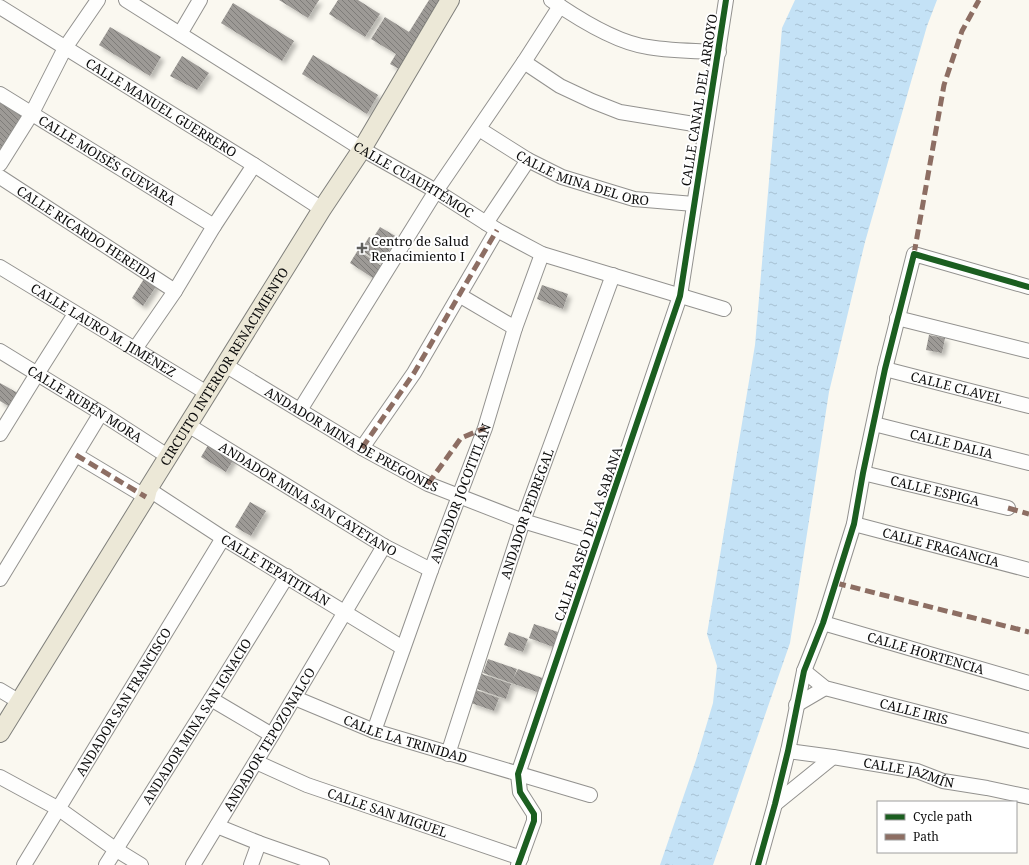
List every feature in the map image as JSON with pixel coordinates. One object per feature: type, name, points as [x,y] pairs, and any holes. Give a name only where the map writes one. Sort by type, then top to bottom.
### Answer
[{"type":"main road","name":"CIRCUITO INTERIOR RENACIMIENTO","points":[[0,734],[207,393],[322,209],[362,149],[450,0]]},
{"type":"street","points":[[0,164],[32,113],[65,48],[98,0]]},
{"type":"street","name":"CALLE CUAUHTÉMOC","points":[[126,0],[362,149],[436,191],[492,227],[542,254],[724,309]]},
{"type":"street","points":[[180,34],[200,0]]},
{"type":"street","name":"CALLE CANAL DEL ARROYO","points":[[694,204],[726,0]]},
{"type":"street","points":[[300,410],[436,191],[524,62],[556,3],[604,32],[627,42],[647,47],[719,52]]},
{"type":"street","name":"CALLE MANUEL GUERRERO","points":[[0,7],[322,209]]},
{"type":"street","points":[[524,62],[560,86],[620,112],[706,126]]},
{"type":"street","name":"CALLE MOISÉS GUEVARA","points":[[0,94],[214,226]]},
{"type":"street","name":"CALLE MINA DEL ORO","points":[[479,129],[528,160],[562,176],[634,199],[694,204]]},
{"type":"street","points":[[362,448],[414,373],[459,295],[492,227],[528,160]]},
{"type":"street","points":[[135,349],[175,291],[214,226],[254,165]]},
{"type":"street","name":"CALLE RICARDO HEREIDA","points":[[0,177],[175,291]]},
{"type":"street","name":"CALLE PASEO DE LA SABANA","points":[[519,862],[534,821],[534,814],[520,792],[518,774],[680,296],[694,204]]},
{"type":"street","name":"ANDADOR JOCOTITLÁN","points":[[374,731],[458,496],[485,428],[515,328],[542,254]]},
{"type":"street","points":[[758,865],[788,751],[804,671],[823,623],[854,524],[884,369],[914,254],[1029,287]]},
{"type":"street","name":"CALLE LAURO M. JIMÉNEZ","points":[[0,266],[207,393]]},
{"type":"street","name":"ANDADOR PEDREGAL","points":[[448,754],[523,521],[613,275]]},
{"type":"street","points":[[459,295],[515,328]]},
{"type":"street","points":[[0,434],[36,374],[76,314]]},
{"type":"street","points":[[897,318],[1029,352]]},
{"type":"street","name":"CALLE RUBÉN MORA","points":[[0,351],[169,456]]},
{"type":"street","name":"ANDADOR MINA DE PREGONES","points":[[225,365],[362,448],[428,484],[523,521],[596,543]]},
{"type":"street","name":"CALLE CLAVEL","points":[[884,369],[1029,406]]},
{"type":"street","points":[[0,579],[101,413]]},
{"type":"street","name":"CALLE DALIA","points":[[874,424],[1029,463]]},
{"type":"street","name":"ANDADOR MINA SAN CAYETANO","points":[[188,425],[384,546],[431,570]]},
{"type":"street","name":"CALLE TEPATITLÁN","points":[[76,455],[147,493],[287,576],[403,648]]},
{"type":"street","name":"CALLE ESPIGA","points":[[863,473],[1008,508]]},
{"type":"street","name":"CALLE FRAGANCIA","points":[[854,524],[1029,570]]},
{"type":"street","name":"ANDADOR SAN FRANCISCO","points":[[24,865],[223,538]]},
{"type":"street","name":"ANDADOR TEPOZONALCO","points":[[193,865],[295,698],[384,546]]},
{"type":"street","name":"ANDADOR MINA SAN IGNACIO","points":[[106,865],[212,699],[287,576]]},
{"type":"street","name":"CALLE HORTENCIA","points":[[823,623],[1029,683]]},
{"type":"street","name":"CALLE IRIS","points":[[804,671],[826,688],[1029,741]]},
{"type":"street","points":[[796,705],[826,688]]},
{"type":"street","points":[[0,690],[20,702]]},
{"type":"street","name":"CALLE LA TRINIDAD","points":[[295,698],[374,731],[590,795]]},
{"type":"street","points":[[212,699],[272,735]]},
{"type":"street","name":"CALLE JAZMÍN","points":[[788,751],[917,771],[943,780],[1029,797]]},
{"type":"street","points":[[775,804],[834,757]]},
{"type":"street","name":"CALLE SAN MIGUEL","points":[[256,762],[307,786],[519,862]]},
{"type":"street","points":[[0,777],[59,809],[115,850],[141,865]]},
{"type":"street","points":[[217,826],[259,843],[322,865]]},
{"type":"street","points":[[251,865],[259,843]]},
{"type":"water","points":[[795,0],[937,0],[927,26],[865,242],[829,392],[790,643],[713,865],[660,865],[696,760],[713,703],[717,666],[707,634],[755,345],[782,28]]},
{"type":"building","points":[[279,0],[319,0],[308,18]]},
{"type":"building","points":[[338,0],[358,0],[380,14],[365,37],[329,14]]},
{"type":"building","points":[[429,0],[441,0],[399,69],[390,64],[396,54],[371,39],[385,17],[409,32]]},
{"type":"building","points":[[233,3],[294,41],[282,61],[221,23]]},
{"type":"building","points":[[110,27],[161,57],[150,76],[99,45]]},
{"type":"building","points":[[313,55],[378,95],[367,114],[302,74]]},
{"type":"building","points":[[182,56],[209,73],[197,90],[170,76]]},
{"type":"building","points":[[0,96],[27,113],[0,155]]},
{"type":"building","points":[[380,227],[397,237],[390,248],[373,238]]},
{"type":"building","points":[[369,237],[390,249],[381,263],[361,250]]},
{"type":"building","points":[[358,250],[384,268],[376,280],[350,263]]},
{"type":"building","points":[[147,274],[159,282],[143,306],[132,298]]},
{"type":"building","points":[[542,285],[568,294],[563,309],[537,299]]},
{"type":"building","points":[[929,335],[945,338],[942,353],[926,350]]},
{"type":"building","points":[[0,383],[23,396],[15,410],[0,401]]},
{"type":"building","points":[[210,442],[235,457],[226,472],[201,457]]},
{"type":"building","points":[[250,502],[266,511],[251,536],[235,527]]},
{"type":"building","points":[[534,624],[561,633],[556,648],[529,638]]},
{"type":"building","points":[[509,632],[528,639],[523,652],[504,645]]},
{"type":"building","points":[[488,659],[517,669],[513,679],[518,669],[545,679],[540,693],[483,673]]},
{"type":"building","points":[[482,674],[511,684],[506,699],[477,689]]},
{"type":"building","points":[[476,690],[499,698],[494,711],[471,703]]},
{"type":"marked path","points":[[914,254],[944,85],[962,31],[979,0]]},
{"type":"marked path","points":[[362,448],[414,373],[497,230]]},
{"type":"marked path","points":[[428,484],[461,438],[485,428]]},
{"type":"marked path","points":[[76,455],[146,497]]},
{"type":"marked path","points":[[1008,508],[1029,514]]},
{"type":"marked path","points":[[836,583],[1029,632]]},
{"type":"cycle path","points":[[518,865],[534,821],[534,814],[520,792],[518,774],[680,296],[726,0]]},
{"type":"cycle path","points":[[758,865],[788,751],[804,671],[823,623],[854,524],[885,369],[914,254],[1029,287]]},
{"type":"place","name":"Centro de Salud Renacimiento I","points":[[362,248]]}]
